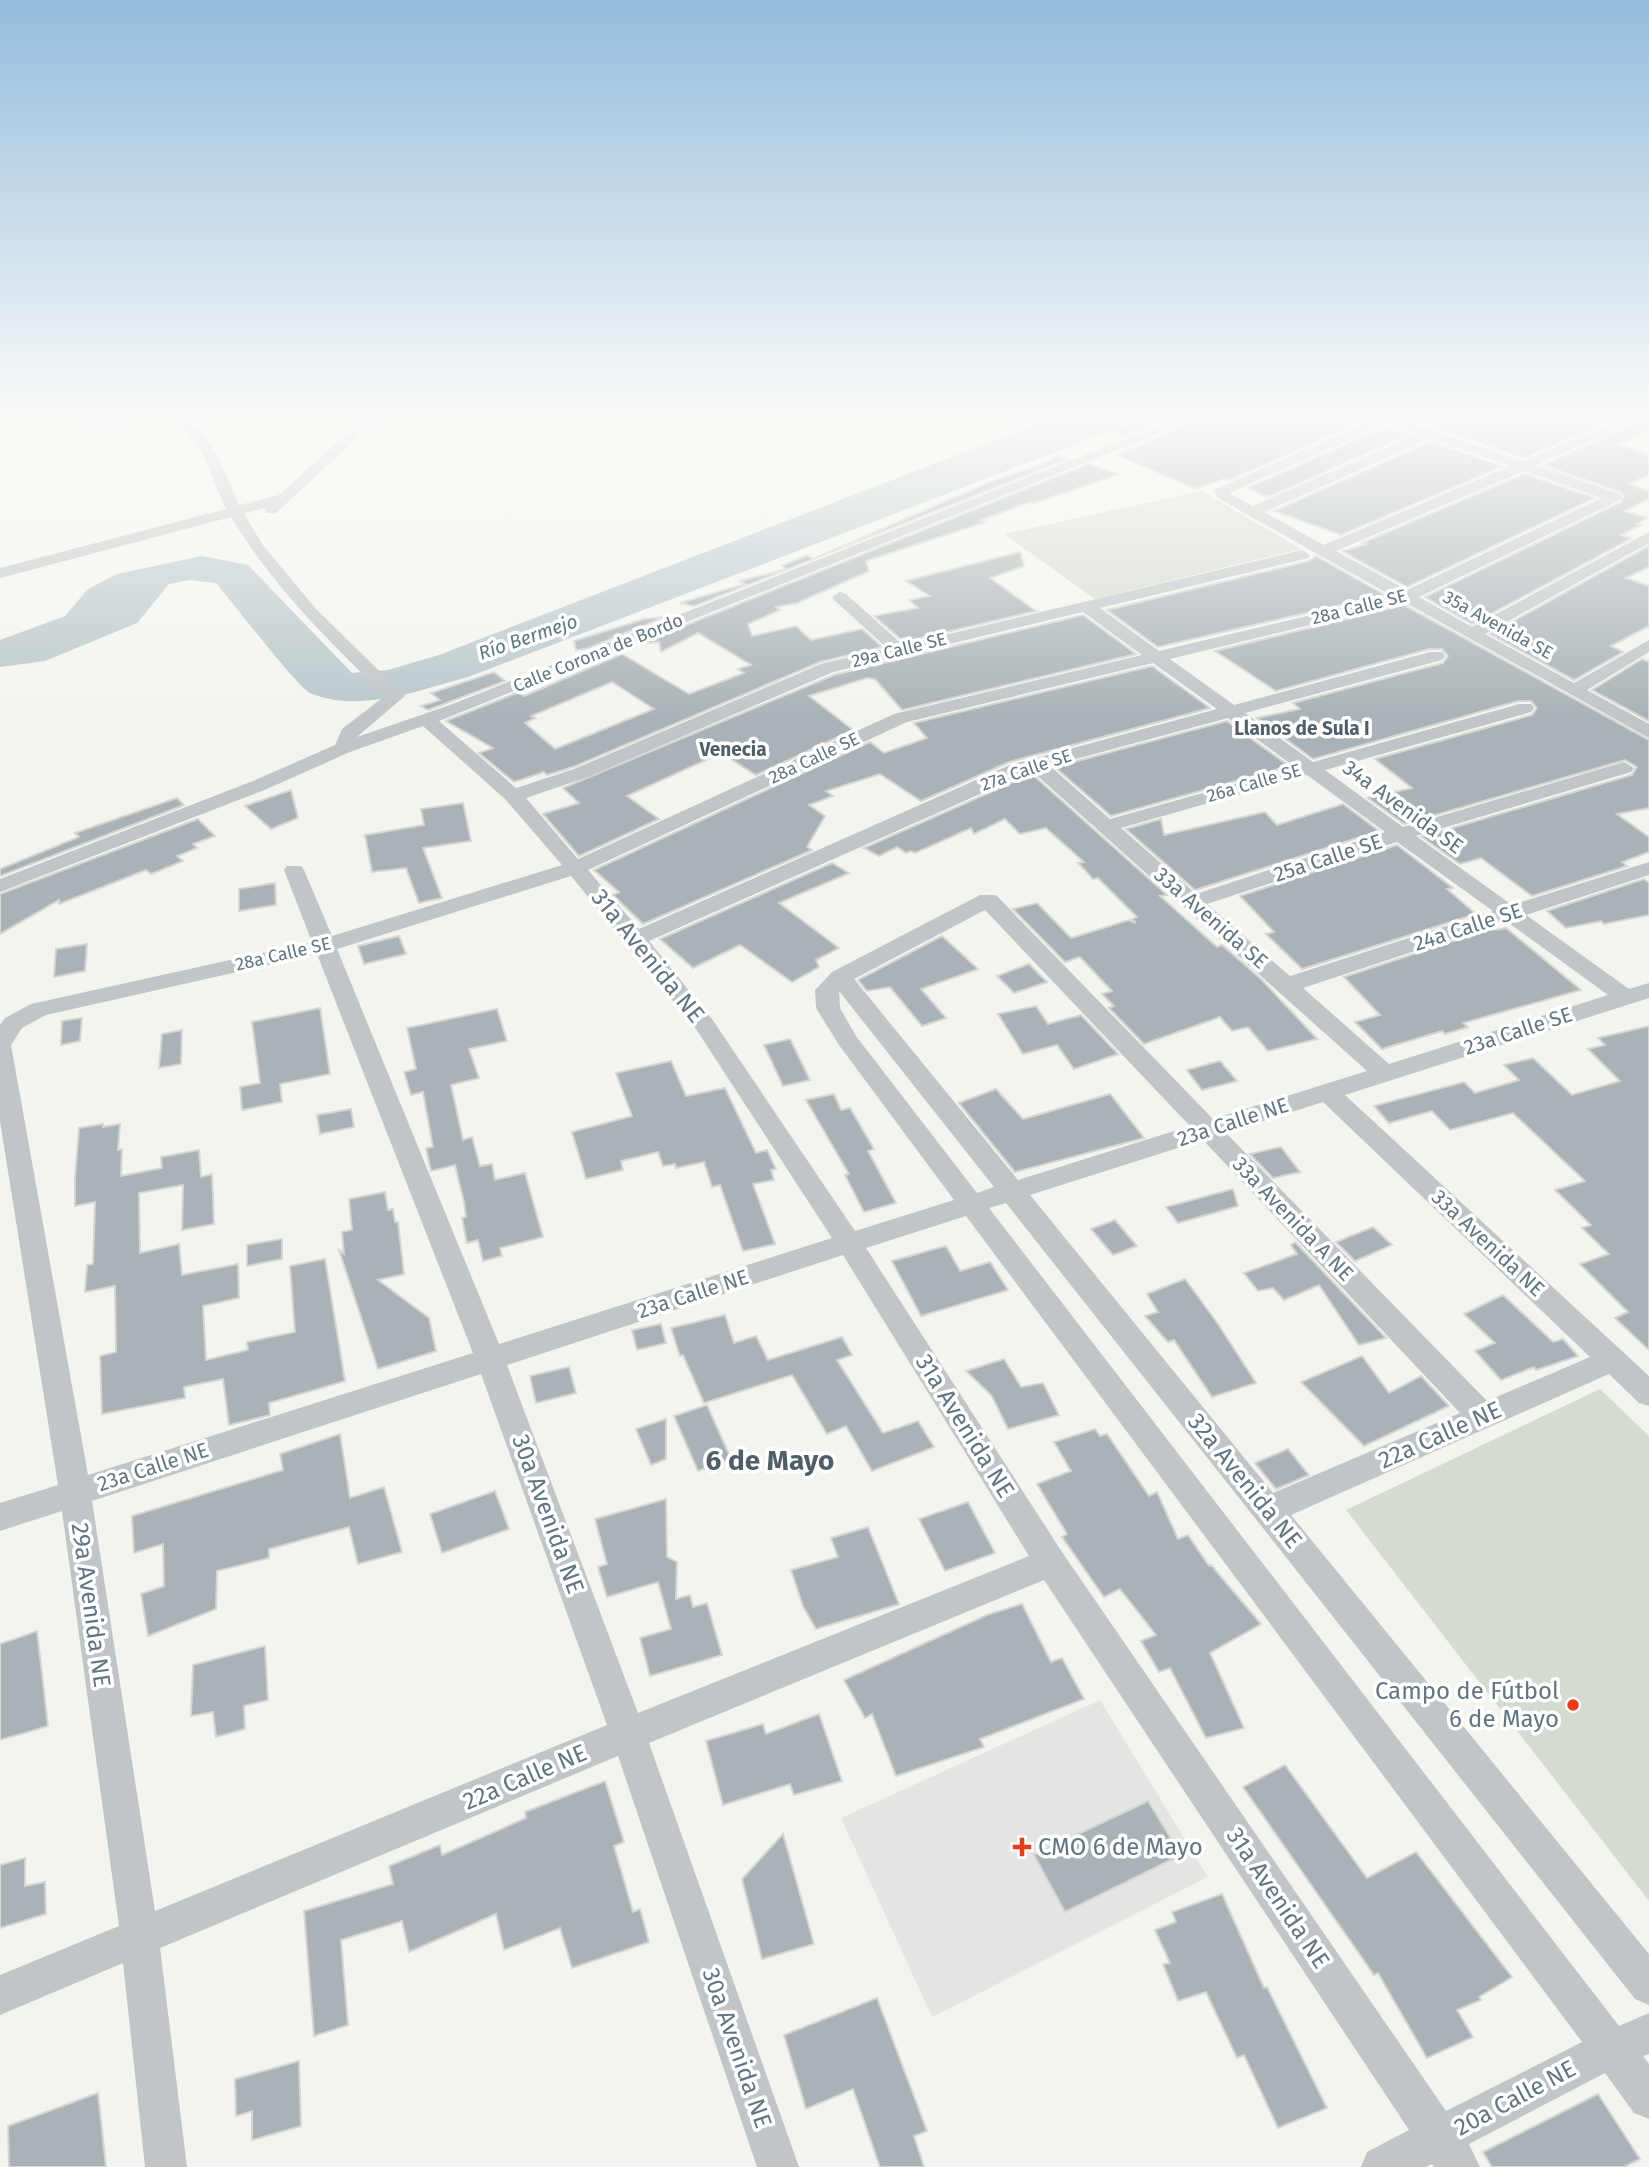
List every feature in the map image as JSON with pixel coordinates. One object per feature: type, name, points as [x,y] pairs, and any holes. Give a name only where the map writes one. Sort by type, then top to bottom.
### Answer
[{"type":"street","points":[[0,573],[208,517]]},
{"type":"street","points":[[239,517],[310,613],[396,696],[349,733],[344,748]]},
{"type":"street","points":[[250,535],[265,517]]},
{"type":"street","name":"Calle Corona de Bordo","points":[[0,886],[260,785],[344,748],[427,720],[940,517]]},
{"type":"street","name":"35a Avenida SE","points":[[1265,517],[1649,732]]},
{"type":"street","points":[[1326,550],[1404,517]]},
{"type":"street","name":"28a Calle SE","points":[[4,1038],[38,1009],[323,946],[575,868],[901,718],[1406,597],[1571,517]]},
{"type":"street","points":[[1473,633],[1649,537]]},
{"type":"street","name":"29a Calle SE","points":[[513,796],[581,773],[827,668],[1302,555]]},
{"type":"street","points":[[840,597],[900,650]]},
{"type":"street","name":"34a Avenida SE","points":[[1086,606],[1625,997]]},
{"type":"street","points":[[1576,690],[1649,645]]},
{"type":"street","name":"27a Calle SE","points":[[636,939],[1035,763],[1436,656]]},
{"type":"street","name":"26a Calle SE","points":[[1106,825],[1525,708]]},
{"type":"street","name":"31a Avenida NE","points":[[427,720],[513,796],[636,939],[704,1024],[849,1243],[1051,1562],[1449,2152]]},
{"type":"street","name":"33a Avenida SE","points":[[1035,763],[1386,1074]]},
{"type":"street","name":"25a Calle SE","points":[[1192,902],[1401,834],[1624,768]]},
{"type":"street","name":"24a Calle SE","points":[[1287,985],[1649,868]]},
{"type":"street","name":"30a Avenida NE","points":[[294,870],[490,1359],[628,1734],[778,2167]]},
{"type":"street","name":"33a Avenida A NE","points":[[840,977],[988,900],[1482,1416]]},
{"type":"street","points":[[840,977],[826,990],[828,1008],[847,1040],[1649,2098]]},
{"type":"street","name":"32a Avenida NE","points":[[840,977],[1649,1985]]},
{"type":"street","name":"23a Calle SE","points":[[1386,1074],[1649,990]]},
{"type":"street","name":"29a Avenida NE","points":[[4,1038],[75,1492],[140,1938],[166,2167]]},
{"type":"street","name":"23a Calle NE","points":[[0,1517],[849,1243],[1386,1074]]},
{"type":"street","name":"33a Avenida NE","points":[[1327,1092],[1649,1394]]},
{"type":"street","name":"22a Calle NE","points":[[1268,1510],[1612,1360]]},
{"type":"street","name":"22a Calle NE","points":[[0,1995],[1051,1562]]},
{"type":"street","name":"20a Calle NE","points":[[1382,2167],[1449,2152],[1612,2049],[1649,2033]]},
{"type":"shaded area","points":[[1081,517],[1246,517],[1301,549],[1095,599],[1004,534]]},
{"type":"shaded area","name":"Campo de Fútbol 6 de Mayo","points":[[1600,1389],[1649,1436],[1649,1901],[1346,1510]]},
{"type":"shaded area","name":"CMO 6 de Mayo","points":[[1100,1700],[1208,1877],[932,2017],[841,1818]]},
{"type":"water","name":"Río Bermejo","points":[[796,517],[885,517],[468,677],[369,701],[329,699],[310,693],[279,660],[216,583],[189,580],[169,584],[137,623],[45,661],[0,667],[0,640],[65,616],[88,589],[117,574],[202,556],[248,565],[352,673],[388,670],[439,655]]},
{"type":"building","points":[[909,517],[920,517],[694,606],[680,603],[745,584],[740,581],[787,569],[782,566],[807,555],[813,559]]},
{"type":"building","points":[[955,517],[989,517],[981,520],[986,522],[866,561],[869,571],[797,603],[776,607],[780,610],[748,624],[752,636],[796,626],[811,640],[862,629],[882,647],[820,662],[573,767],[547,775],[544,772],[514,782],[479,753],[493,748],[446,721],[519,692],[524,696],[622,654],[689,694],[744,673],[738,669],[751,665],[698,633],[661,652],[659,642],[639,644]],"holes":[[[612,682],[654,709],[555,749],[525,723],[535,718],[531,716]]]},
{"type":"building","points":[[1291,517],[1383,517],[1341,535]]},
{"type":"building","points":[[1423,517],[1555,517],[1407,587],[1342,551],[1367,544],[1362,543]]},
{"type":"building","points":[[1590,517],[1647,518],[1637,524],[1641,525],[1621,535],[1632,538],[1472,624],[1425,597]]},
{"type":"building","points":[[1649,546],[1649,567],[1626,578],[1649,586],[1649,626],[1611,646],[1623,652],[1574,680],[1490,634]]},
{"type":"building","points":[[1020,552],[1024,566],[990,578],[1036,611],[904,642],[874,616],[918,608],[909,600],[930,596],[906,581]]},
{"type":"building","points":[[1316,556],[1385,595],[1158,647],[1107,610],[1309,561]]},
{"type":"building","points":[[1404,605],[1649,740],[1649,808],[1617,814],[1649,837],[1649,852],[1622,862],[1627,866],[1532,896],[1481,858],[1460,864],[1422,837],[1632,775],[1637,767],[1625,760],[1404,824],[1368,798],[1412,788],[1375,759],[1532,715],[1537,708],[1531,701],[1518,701],[1313,759],[1257,718],[1300,709],[1293,703],[1443,663],[1448,656],[1442,649],[1429,649],[1276,691],[1215,651]]},
{"type":"building","points":[[1083,615],[1136,654],[902,710],[875,679],[867,678],[809,696],[853,730],[756,775],[721,753],[627,796],[659,819],[579,856],[543,814],[579,803],[563,788],[834,675]]},
{"type":"building","points":[[665,617],[586,649],[576,650],[574,641],[644,619]]},
{"type":"building","points":[[1642,659],[1649,662],[1649,721],[1592,690]]},
{"type":"building","points":[[1152,666],[1210,708],[1009,762],[921,801],[880,774],[826,791],[833,796],[809,805],[825,816],[807,847],[812,850],[643,924],[613,895],[619,892],[594,870],[870,742],[884,753],[927,738],[914,723]]},
{"type":"building","points":[[494,672],[505,681],[428,710],[421,706],[440,700],[431,693]]},
{"type":"building","points":[[1227,721],[1289,766],[1111,816],[1055,767]]},
{"type":"building","points":[[1032,774],[1167,895],[1160,896],[1217,947],[1222,945],[1261,979],[1317,1039],[1268,1051],[1248,1027],[1232,1031],[1220,1017],[1144,1044],[1109,1008],[1114,1006],[1102,994],[1112,991],[1080,957],[1065,962],[1013,909],[1037,903],[1071,938],[1129,920],[1136,923],[1132,919],[1137,917],[1098,878],[1093,879],[1078,863],[1084,862],[1046,828],[1020,834],[1005,819],[974,834],[971,828],[915,853],[906,853],[897,847],[879,856],[864,848]]},
{"type":"building","points":[[291,790],[298,818],[271,829],[245,806]]},
{"type":"building","points":[[177,798],[184,805],[0,876],[0,869],[79,837],[75,833]]},
{"type":"building","points":[[463,803],[471,841],[423,848],[442,898],[419,903],[406,868],[372,872],[365,835],[424,825],[421,809]]},
{"type":"building","points":[[1343,804],[1379,831],[1195,890],[1126,829],[1161,819],[1164,835],[1265,812],[1277,825]]},
{"type":"building","points":[[198,819],[215,836],[193,844],[197,848],[177,856],[183,861],[151,874],[146,870],[59,904],[59,900],[0,934],[0,894]]},
{"type":"building","points":[[1397,845],[1453,888],[1447,889],[1476,914],[1302,969],[1266,934],[1274,932],[1240,896]]},
{"type":"building","points":[[832,863],[849,873],[779,903],[839,948],[816,960],[819,967],[792,982],[740,945],[693,968],[660,939]]},
{"type":"building","points":[[1644,879],[1649,883],[1649,915],[1566,928],[1547,911]]},
{"type":"building","points":[[275,883],[276,905],[239,911],[239,889]]},
{"type":"building","points":[[1493,928],[1506,928],[1581,990],[1463,1023],[1468,1027],[1445,1034],[1442,1031],[1382,1049],[1355,1022],[1380,1015],[1344,977]]},
{"type":"building","points":[[399,936],[406,954],[364,964],[358,946]]},
{"type":"building","points":[[942,936],[978,969],[921,989],[946,1018],[922,1026],[890,987],[867,991],[858,980]]},
{"type":"building","points":[[87,944],[85,971],[54,977],[56,949]]},
{"type":"building","points":[[1029,964],[1047,982],[1014,993],[997,976]]},
{"type":"building","points":[[1036,1006],[1048,1024],[1081,1015],[1118,1054],[1074,1069],[1057,1045],[1023,1054],[998,1014]]},
{"type":"building","points":[[320,1008],[330,1074],[280,1084],[282,1102],[242,1110],[240,1087],[260,1083],[252,1022]]},
{"type":"building","points":[[497,1009],[507,1041],[469,1049],[479,1078],[451,1085],[463,1140],[472,1137],[480,1166],[492,1164],[495,1180],[525,1173],[543,1237],[500,1248],[502,1256],[483,1261],[478,1240],[467,1243],[462,1218],[466,1217],[464,1202],[455,1165],[431,1171],[426,1148],[433,1147],[423,1092],[411,1095],[404,1072],[416,1069],[407,1028]]},
{"type":"building","points":[[82,1018],[80,1041],[61,1045],[62,1021]]},
{"type":"building","points":[[1649,1026],[1649,1350],[1615,1318],[1628,1312],[1580,1264],[1609,1254],[1582,1228],[1591,1225],[1555,1190],[1585,1181],[1513,1113],[1450,1130],[1432,1111],[1389,1123],[1374,1106],[1464,1082],[1475,1093],[1519,1080],[1504,1065],[1533,1058],[1572,1095],[1620,1081],[1588,1049],[1605,1045],[1598,1038]]},
{"type":"building","points":[[182,1030],[181,1064],[159,1068],[162,1034]]},
{"type":"building","points":[[790,1039],[810,1080],[783,1086],[764,1045]]},
{"type":"building","points":[[671,1061],[686,1096],[725,1088],[756,1153],[767,1150],[776,1169],[771,1170],[774,1180],[753,1184],[775,1244],[743,1251],[720,1185],[712,1187],[704,1162],[676,1168],[675,1164],[663,1166],[658,1152],[621,1161],[623,1170],[586,1179],[572,1132],[632,1116],[616,1073]]},
{"type":"building","points":[[1220,1061],[1237,1081],[1202,1090],[1187,1070]]},
{"type":"building","points":[[996,1089],[1023,1119],[1110,1094],[1144,1138],[1015,1172],[959,1103]]},
{"type":"building","points":[[834,1094],[841,1110],[850,1108],[874,1149],[868,1151],[896,1203],[864,1212],[845,1175],[849,1174],[806,1100]]},
{"type":"building","points":[[351,1109],[354,1127],[320,1134],[317,1115]]},
{"type":"building","points":[[103,1124],[103,1127],[120,1124],[118,1150],[122,1149],[121,1176],[162,1168],[161,1157],[199,1150],[201,1177],[212,1174],[214,1224],[182,1230],[183,1185],[139,1193],[140,1253],[179,1244],[182,1275],[238,1264],[239,1298],[203,1306],[206,1360],[248,1350],[247,1342],[295,1332],[290,1266],[325,1259],[345,1381],[269,1403],[270,1415],[229,1425],[223,1379],[184,1387],[185,1398],[102,1414],[100,1356],[116,1352],[115,1286],[85,1292],[87,1265],[93,1264],[95,1202],[75,1206],[75,1178],[79,1128]]},
{"type":"building","points":[[1281,1147],[1300,1172],[1273,1178],[1250,1154]]},
{"type":"building","points":[[1233,1189],[1238,1206],[1178,1223],[1166,1207]]},
{"type":"building","points":[[385,1192],[388,1210],[393,1209],[395,1222],[398,1222],[404,1274],[378,1280],[429,1318],[436,1351],[378,1369],[339,1250],[344,1254],[342,1232],[352,1230],[349,1199]]},
{"type":"building","points":[[1115,1220],[1137,1246],[1113,1255],[1091,1229]]},
{"type":"building","points":[[1373,1227],[1392,1245],[1355,1261],[1336,1242]]},
{"type":"building","points":[[282,1239],[282,1259],[247,1266],[247,1245]]},
{"type":"building","points":[[1295,1242],[1386,1338],[1359,1345],[1319,1285],[1284,1300],[1273,1288],[1258,1291],[1244,1273],[1297,1254],[1291,1245]]},
{"type":"building","points":[[946,1246],[960,1271],[990,1262],[1008,1290],[921,1316],[892,1261]]},
{"type":"building","points":[[1185,1279],[1256,1383],[1212,1397],[1174,1340],[1168,1342],[1145,1316],[1158,1312],[1147,1294]]},
{"type":"building","points":[[1503,1295],[1553,1342],[1563,1339],[1578,1356],[1536,1370],[1534,1367],[1501,1380],[1475,1351],[1495,1343],[1464,1314]]},
{"type":"building","points":[[725,1315],[734,1343],[756,1336],[768,1360],[842,1337],[852,1355],[837,1360],[883,1433],[918,1421],[934,1447],[872,1471],[846,1426],[827,1434],[792,1375],[704,1403],[683,1355],[680,1356],[671,1328]]},
{"type":"building","points":[[661,1324],[666,1343],[637,1350],[632,1330]]},
{"type":"building","points":[[1362,1356],[1389,1393],[1421,1376],[1449,1406],[1364,1446],[1301,1382]]},
{"type":"building","points":[[1004,1359],[1021,1387],[1043,1383],[1059,1415],[1008,1429],[992,1396],[966,1371]]},
{"type":"building","points":[[569,1367],[576,1393],[536,1403],[530,1376]]},
{"type":"building","points":[[707,1405],[731,1459],[698,1471],[674,1416]]},
{"type":"building","points":[[666,1419],[666,1459],[651,1465],[636,1429]]},
{"type":"building","points":[[1095,1429],[1100,1436],[1107,1434],[1149,1496],[1157,1492],[1178,1539],[1188,1535],[1209,1566],[1211,1565],[1261,1624],[1210,1653],[1244,1728],[1206,1738],[1170,1668],[1159,1672],[1141,1641],[1156,1635],[1120,1589],[1104,1597],[1062,1537],[1067,1534],[1037,1484],[1071,1471],[1054,1442]]},
{"type":"building","points":[[340,1434],[350,1498],[384,1487],[402,1552],[358,1564],[349,1527],[269,1549],[269,1558],[217,1571],[216,1609],[148,1636],[141,1594],[164,1586],[163,1544],[134,1553],[132,1516],[283,1470],[280,1454]]},
{"type":"building","points":[[1288,1449],[1309,1475],[1276,1489],[1255,1463]]},
{"type":"building","points":[[495,1491],[509,1529],[442,1553],[430,1514]]},
{"type":"building","points":[[666,1499],[667,1557],[677,1562],[676,1599],[690,1595],[693,1607],[707,1603],[722,1655],[650,1676],[640,1638],[671,1629],[658,1582],[607,1597],[598,1567],[607,1564],[595,1519]]},
{"type":"building","points":[[968,1502],[995,1553],[945,1571],[919,1519]]},
{"type":"building","points":[[868,1527],[899,1604],[816,1629],[803,1606],[791,1570],[838,1557],[831,1538]]},
{"type":"building","points":[[1022,1604],[1051,1662],[1062,1658],[1084,1699],[980,1739],[984,1747],[896,1776],[872,1714],[865,1718],[844,1680],[987,1615]]},
{"type":"building","points":[[37,1631],[48,1726],[0,1740],[0,1644]]},
{"type":"building","points":[[265,1646],[268,1700],[244,1706],[245,1729],[216,1737],[213,1712],[191,1716],[193,1665]]},
{"type":"building","points":[[819,1714],[842,1781],[794,1795],[790,1784],[723,1805],[706,1741],[763,1724],[766,1734]]},
{"type":"building","points":[[1285,1765],[1367,1878],[1416,1852],[1512,1977],[1479,1997],[1481,2000],[1457,2010],[1473,2037],[1427,2058],[1378,1973],[1374,1975],[1243,1787]]},
{"type":"building","points":[[605,1781],[624,1842],[614,1846],[633,1912],[640,1909],[649,1942],[572,1968],[560,1928],[504,1950],[496,1914],[409,1952],[402,1921],[341,1940],[348,2025],[314,2036],[304,1911],[393,1884],[389,1866],[440,1845],[442,1855],[526,1818],[525,1812]]},
{"type":"building","points":[[1148,1801],[1181,1855],[1065,1912],[1034,1855]]},
{"type":"building","points":[[783,1834],[814,1944],[762,1959],[742,1879]]},
{"type":"building","points":[[25,1858],[25,1886],[45,1882],[46,1914],[0,1928],[0,1865]]},
{"type":"building","points":[[1222,1894],[1264,1988],[1267,1987],[1327,2108],[1278,2128],[1244,2055],[1237,2058],[1206,1992],[1178,2001],[1163,1964],[1170,1963],[1155,1930],[1176,1922],[1172,1912]]},
{"type":"building","points":[[877,1998],[927,2131],[914,2136],[924,2167],[880,2167],[853,2089],[806,2109],[784,2035]]},
{"type":"building","points":[[299,2061],[301,2126],[252,2140],[252,2111],[236,2116],[235,2079]]},
{"type":"building","points":[[98,2093],[106,2167],[9,2167],[8,2126]]},
{"type":"building","points":[[1598,2094],[1640,2159],[1624,2167],[1492,2167],[1483,2152]]},
{"type":"place","name":"Campo de Fútbol 6 de Mayo","points":[[1573,1705]]},
{"type":"place","name":"CMO 6 de Mayo","points":[[1022,1847]]},
{"type":"district","name":"Llanos de Sula I","points":[[1302,728]]},
{"type":"district","name":"Venecia","points":[[733,749]]},
{"type":"district","name":"6 de Mayo","points":[[770,1460]]}]
